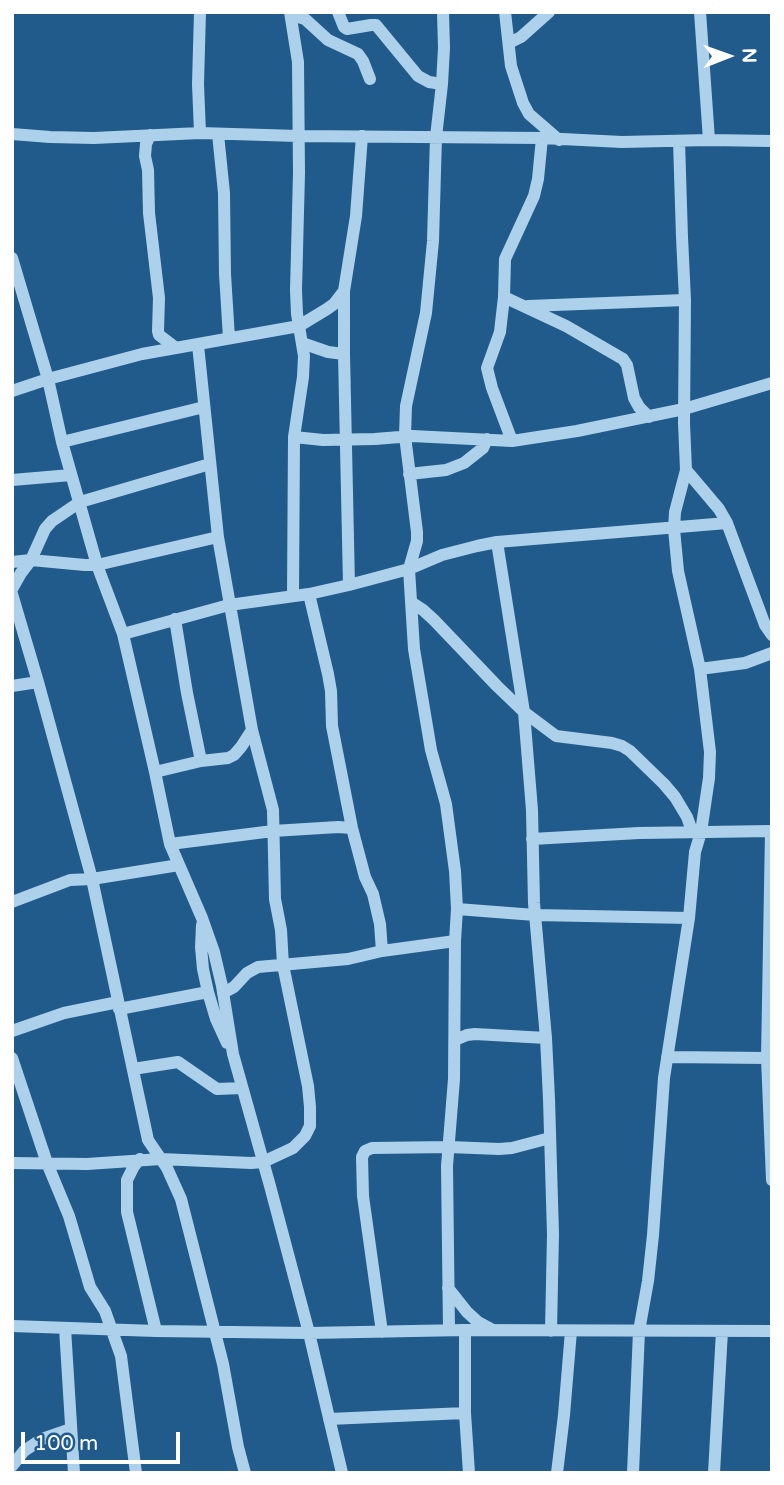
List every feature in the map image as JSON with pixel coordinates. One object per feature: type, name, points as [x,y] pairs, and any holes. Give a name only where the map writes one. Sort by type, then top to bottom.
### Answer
[{"type":"street","points":[[200,12],[200,133]]},
{"type":"street","points":[[338,12],[347,29],[376,25],[418,76],[429,82],[442,84]]},
{"type":"street","points":[[443,12],[442,84],[436,137],[433,241],[423,330],[406,406],[405,436],[417,532],[409,569],[414,649],[431,750],[448,816],[457,909],[454,941],[455,1040],[446,1199],[449,1330]]},
{"type":"street","points":[[505,12],[511,66],[523,103],[529,114],[559,140]]},
{"type":"street","points":[[509,43],[521,37],[549,12]]},
{"type":"street","points":[[700,12],[709,140]]},
{"type":"street","points":[[291,13],[305,19],[328,40],[358,54],[370,79]]},
{"type":"street","points":[[291,13],[298,62],[296,290],[303,356],[303,377],[294,437],[293,596]]},
{"type":"street","points":[[12,134],[94,138],[200,133],[542,138],[622,142],[772,141]]},
{"type":"street","points":[[218,134],[224,192],[229,338]]},
{"type":"street","points":[[150,135],[145,156],[159,298],[158,331],[159,335],[176,348]]},
{"type":"street","points":[[349,585],[344,291],[356,216],[362,136]]},
{"type":"street","points":[[512,441],[487,368],[500,332],[505,259],[534,196],[542,138]]},
{"type":"street","points":[[634,1473],[639,1331],[653,1236],[661,1107],[689,918],[697,832],[708,797],[710,752],[700,669],[678,571],[674,529],[675,512],[686,470],[688,404],[679,141]]},
{"type":"street","points":[[12,258],[48,379],[62,442],[97,565],[122,634],[170,844],[214,952],[233,1054],[309,1333],[342,1473]]},
{"type":"street","points":[[12,391],[142,354],[299,326],[334,304],[344,291]]},
{"type":"street","points":[[504,297],[566,326],[623,359],[627,365],[634,398],[649,417]]},
{"type":"street","points":[[523,306],[685,300]]},
{"type":"street","points":[[302,342],[328,352],[344,354]]},
{"type":"street","points":[[12,1163],[86,1164],[162,1159],[263,1162],[293,1148],[301,1141],[308,1131],[311,1119],[308,1086],[283,965],[281,930],[275,899],[273,810],[252,730],[218,537],[198,345]]},
{"type":"street","points":[[294,437],[323,440],[405,436],[512,441],[649,417],[688,404],[772,383]]},
{"type":"street","points":[[62,442],[204,407]]},
{"type":"street","points":[[409,474],[446,470],[464,463],[483,448],[487,439]]},
{"type":"street","points":[[156,1331],[127,1212],[127,1180],[147,1149],[148,1140],[92,879],[38,682],[18,629],[12,592],[52,521],[79,502],[210,464]]},
{"type":"street","points":[[686,470],[719,509],[727,523],[765,625],[772,635]]},
{"type":"street","points":[[12,480],[71,475]]},
{"type":"street","points":[[122,634],[229,605],[309,594],[349,585],[409,569],[442,555],[497,542],[727,523]]},
{"type":"street","points":[[12,562],[31,560],[97,565],[218,537]]},
{"type":"street","points":[[497,542],[524,712],[532,810],[535,915],[546,1038],[550,1138],[553,1245],[551,1331]]},
{"type":"street","points":[[309,594],[328,674],[332,726],[352,828],[365,877],[373,894],[380,924],[382,951]]},
{"type":"street","points":[[411,602],[434,620],[524,712],[556,736],[612,743],[630,751],[675,797],[697,832]]},
{"type":"street","points":[[174,619],[201,761]]},
{"type":"street","points":[[700,669],[745,663],[772,653]]},
{"type":"street","points":[[12,687],[38,682]]},
{"type":"street","points":[[155,772],[201,761],[228,758],[234,755],[252,730]]},
{"type":"street","points":[[170,844],[273,831],[352,828]]},
{"type":"street","points":[[532,839],[771,831],[770,1017],[767,1058],[772,1180]]},
{"type":"street","points":[[12,902],[70,880],[180,865]]},
{"type":"street","points":[[457,909],[535,915],[689,918]]},
{"type":"street","points":[[202,918],[201,947],[208,992],[216,1019],[233,1054]]},
{"type":"street","points":[[223,993],[258,967],[348,960],[382,951],[454,941]]},
{"type":"street","points":[[12,1031],[64,1013],[208,992]]},
{"type":"street","points":[[455,1040],[475,1034],[546,1038]]},
{"type":"street","points":[[667,1057],[767,1058]]},
{"type":"street","points":[[12,1058],[47,1163],[69,1216],[90,1287],[105,1311],[121,1356],[136,1473]]},
{"type":"street","points":[[133,1069],[178,1062],[217,1089],[242,1088]]},
{"type":"street","points":[[382,1332],[365,1222],[362,1157],[365,1151],[372,1148],[512,1148],[550,1138]]},
{"type":"street","points":[[148,1140],[162,1159],[181,1199],[223,1364],[245,1473]]},
{"type":"street","points":[[448,1288],[467,1312],[493,1330]]},
{"type":"street","points":[[12,1326],[309,1333],[449,1330],[772,1331]]},
{"type":"street","points":[[65,1328],[74,1473]]},
{"type":"street","points":[[465,1330],[465,1413],[469,1473]]},
{"type":"street","points":[[557,1473],[570,1331]]},
{"type":"street","points":[[714,1473],[722,1331]]},
{"type":"street","points":[[329,1419],[465,1413]]},
{"type":"street","points":[[12,1466],[24,1451],[42,1439],[71,1429]]}]
